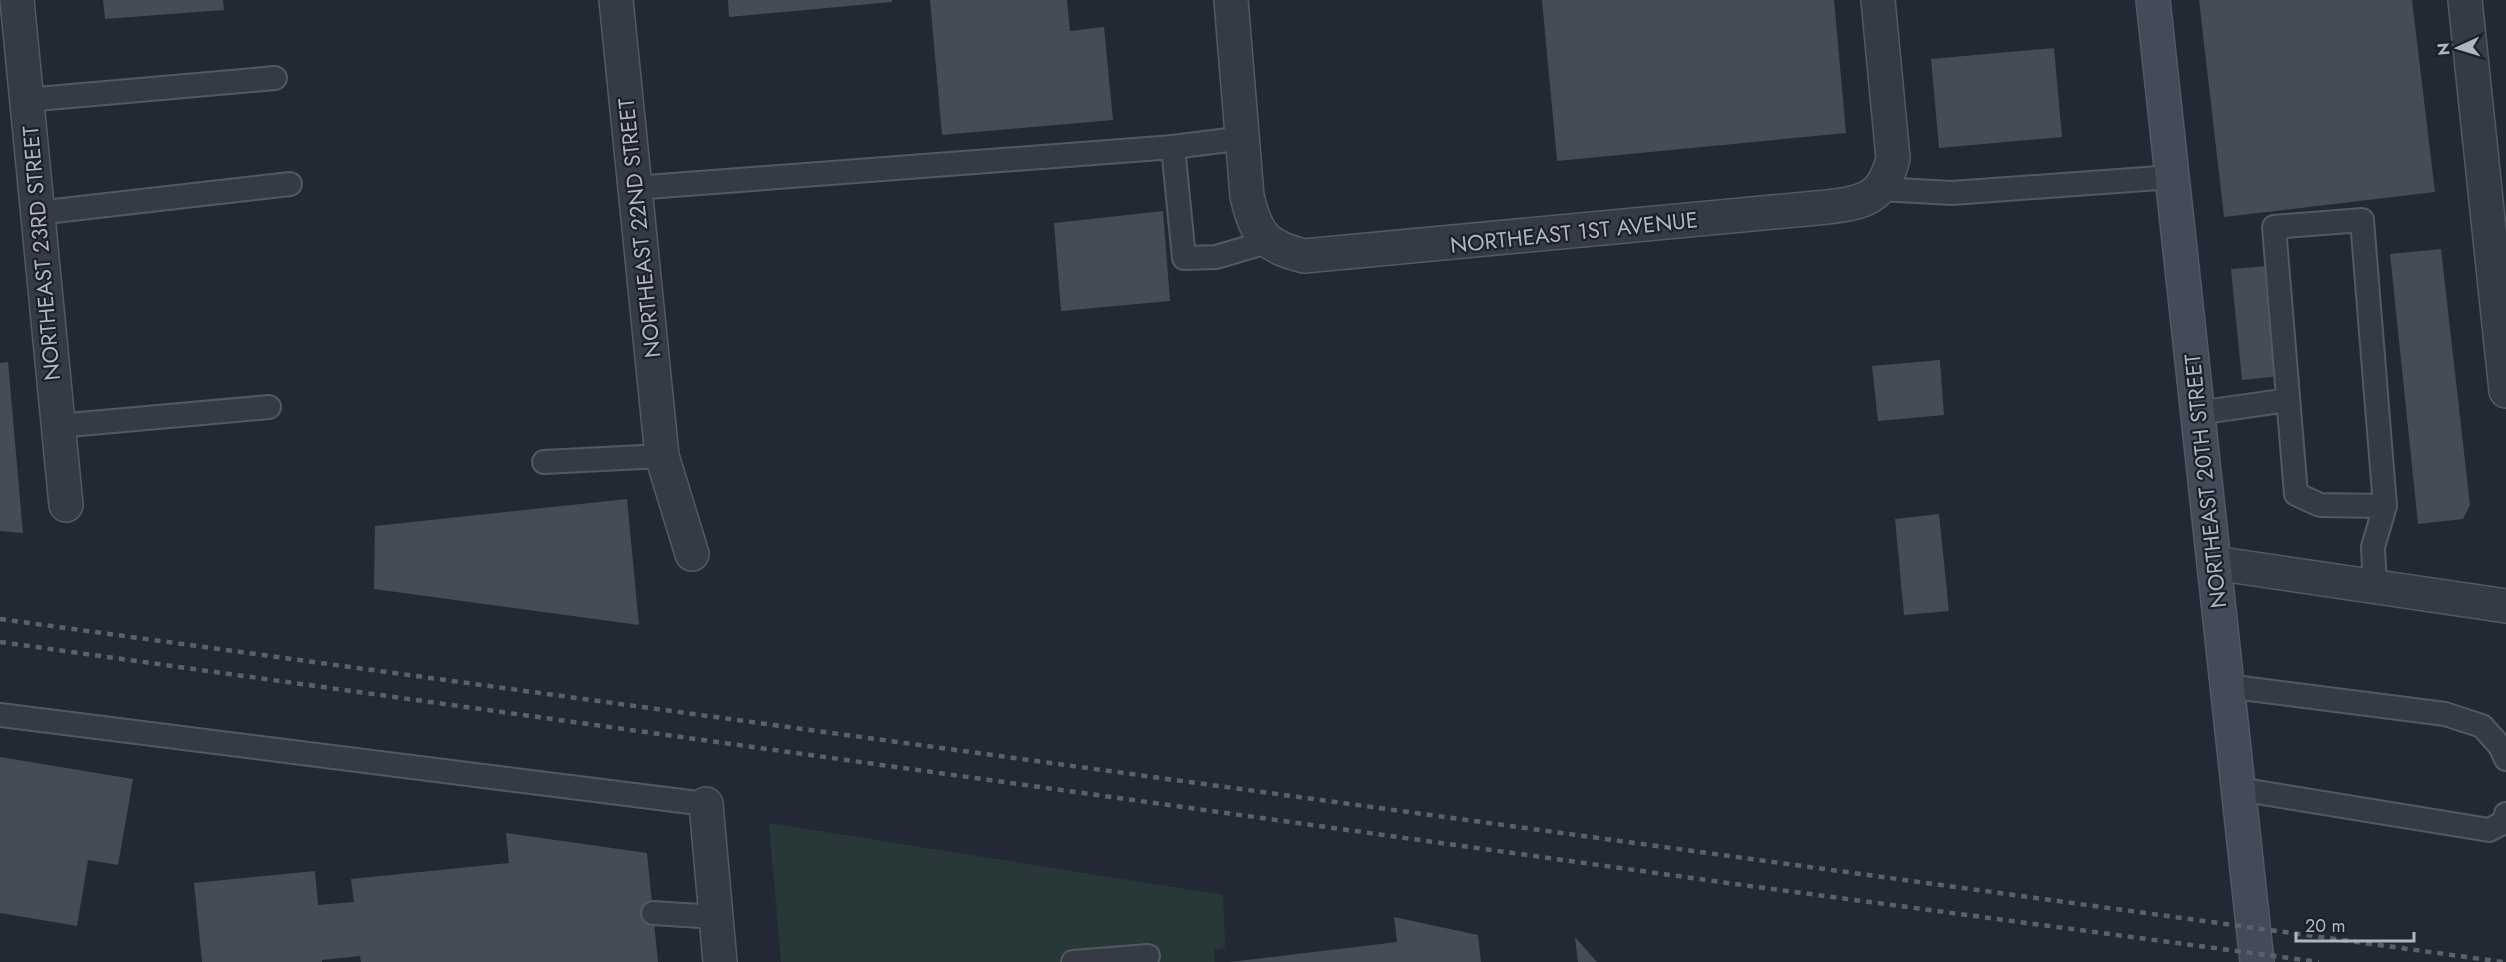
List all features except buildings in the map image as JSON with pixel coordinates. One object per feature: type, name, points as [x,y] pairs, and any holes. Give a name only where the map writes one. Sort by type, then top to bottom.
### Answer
[{"type":"main road","name":"NORTHEAST 20TH STREET","points":[[2153,0],[2257,962]]},
{"type":"street","name":"NORTHEAST 23RD STREET","points":[[16,0],[66,505]]},
{"type":"street","name":"NORTHEAST 22ND STREET","points":[[616,0],[662,456],[692,554]]},
{"type":"street","points":[[1231,0],[1247,196],[1258,231],[1267,242]]},
{"type":"street","points":[[1878,0],[1893,141],[1889,174],[1880,189]]},
{"type":"street","points":[[2465,0],[2506,391]]},
{"type":"street","name":"NORTHEAST 1ST AVENUE","points":[[1267,242],[1284,251],[1304,256],[1323,256],[1838,206],[1870,198],[1880,189]]},
{"type":"street","points":[[2214,563],[2506,606]]},
{"type":"street","points":[[706,804],[720,962]]},
{"type":"lane","points":[[26,100],[275,78]]},
{"type":"lane","points":[[634,188],[1173,147],[1244,138]]},
{"type":"lane","points":[[1173,147],[1184,258],[1216,256],[1267,242]]},
{"type":"lane","points":[[1880,189],[1952,193],[2172,177]]},
{"type":"lane","points":[[37,213],[290,184]]},
{"type":"lane","points":[[2375,588],[2373,547],[2385,506],[2362,220],[2274,227],[2296,494],[2320,505],[2385,506]]},
{"type":"lane","points":[[2197,412],[2288,400]]},
{"type":"lane","points":[[58,426],[269,407]]},
{"type":"lane","points":[[544,462],[662,456]]},
{"type":"lane","points":[[2226,686],[2445,714],[2482,726],[2500,746],[2506,759]]},
{"type":"lane","points":[[0,715],[706,804]]},
{"type":"lane","points":[[2238,789],[2489,830],[2503,823],[2506,814]]},
{"type":"lane","points":[[653,913],[716,917]]},
{"type":"lane","points":[[1073,962],[1148,956]]},
{"type":"shaded area","points":[[769,823],[1223,895],[1225,948],[1214,950],[1215,962],[781,962]]},
{"type":"railway","points":[[0,619],[2503,962]]},
{"type":"railway","points":[[0,642],[1735,884],[2319,962]]}]
